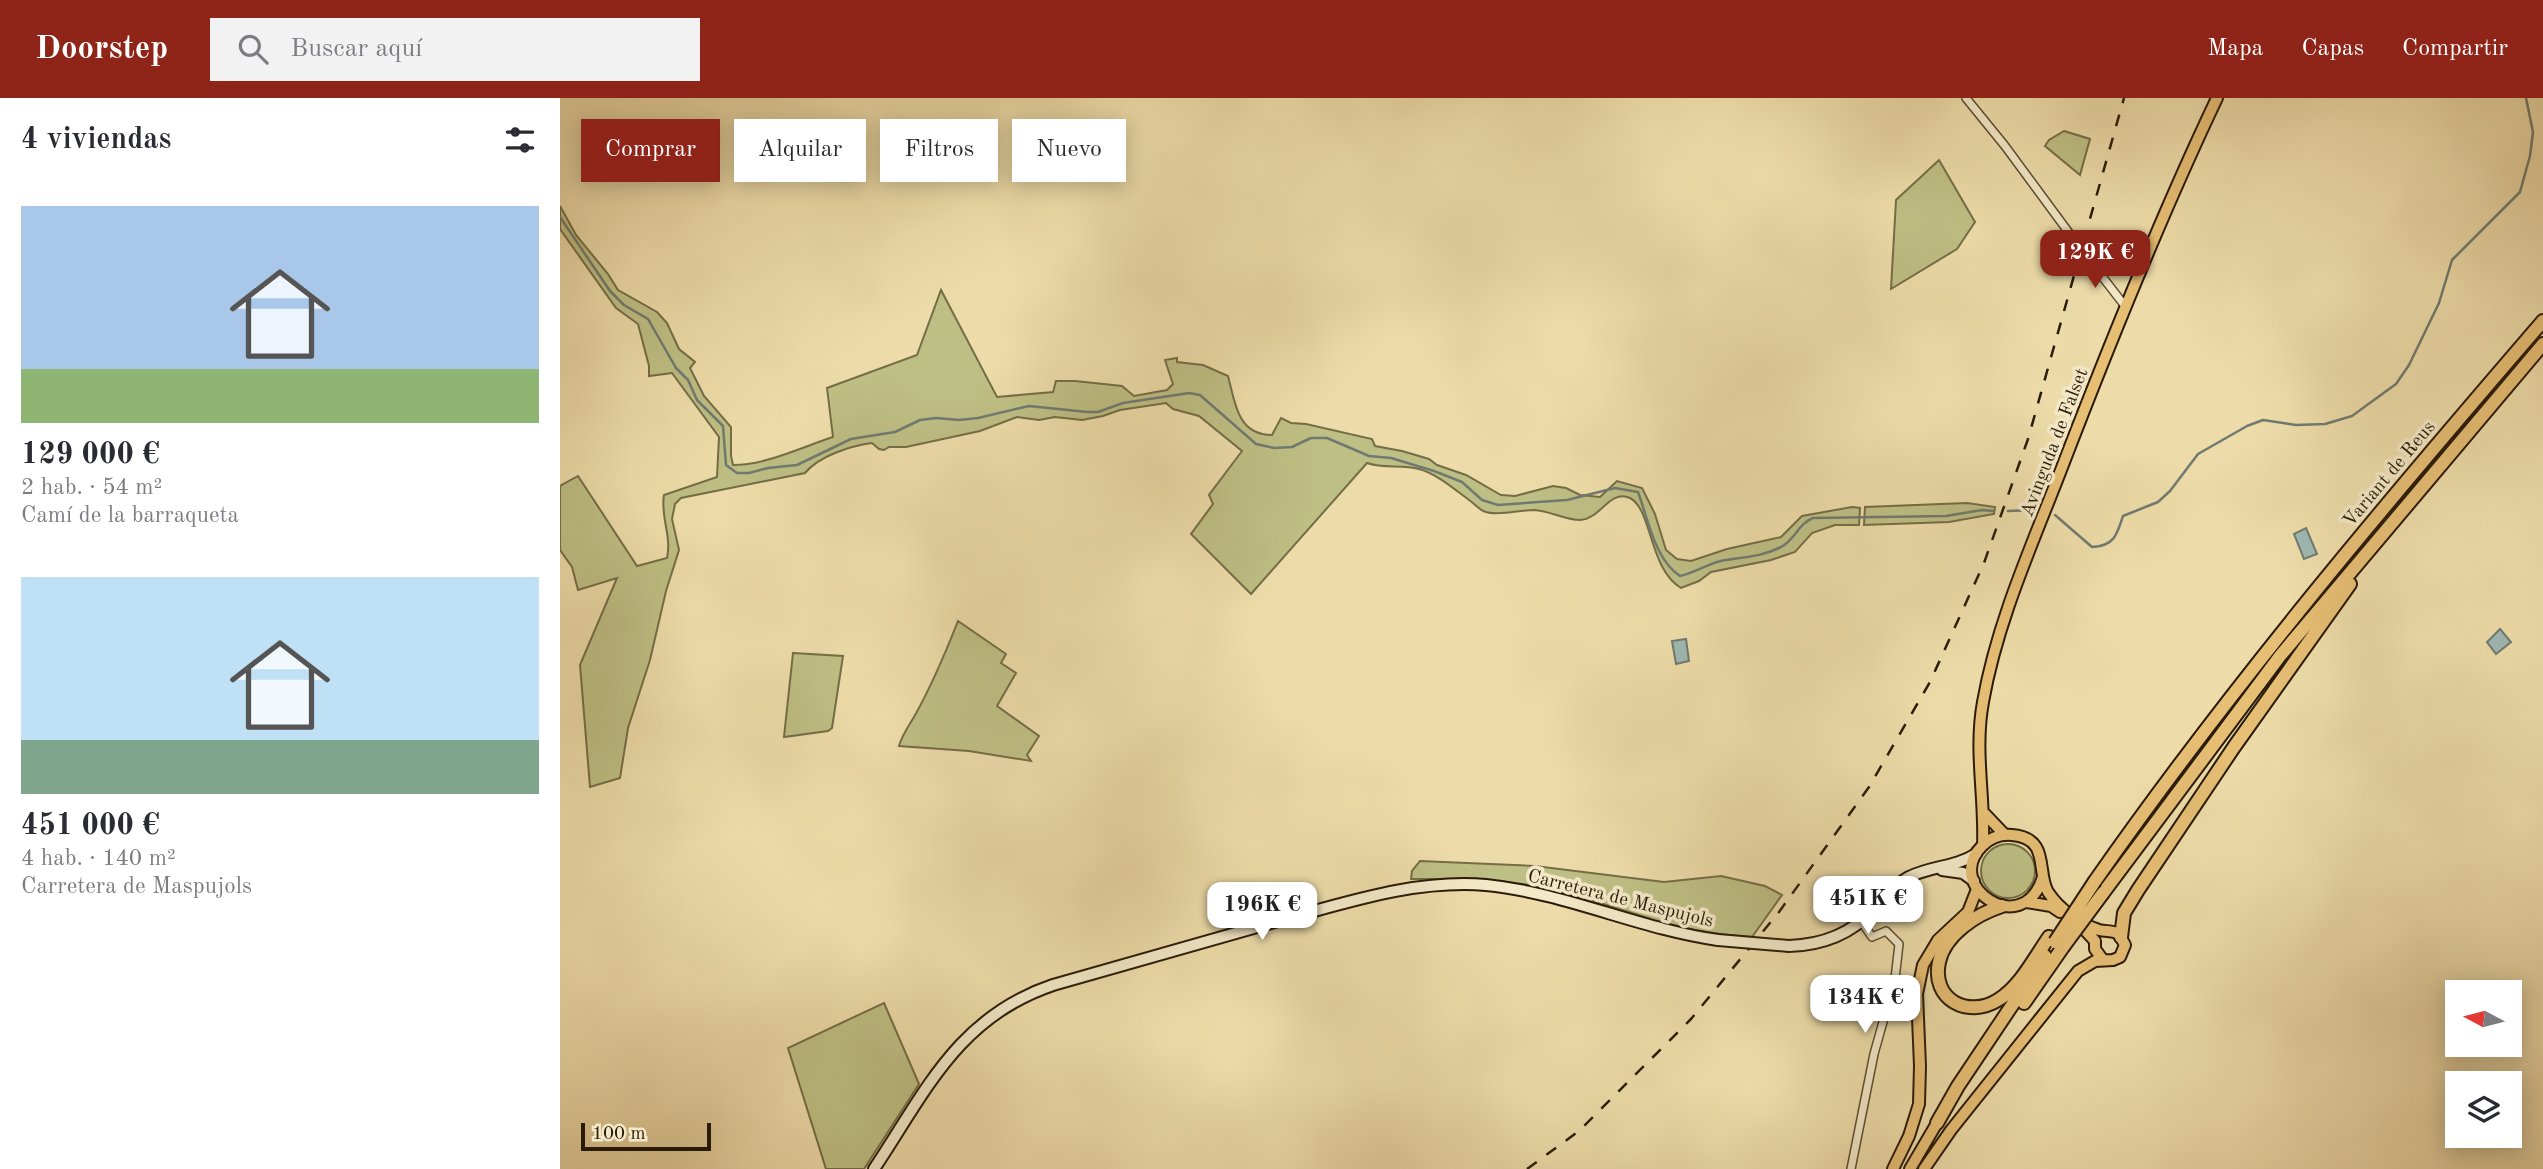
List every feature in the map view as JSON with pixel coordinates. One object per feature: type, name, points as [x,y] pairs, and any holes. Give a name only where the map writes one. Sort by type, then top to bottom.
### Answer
[{"type":"highway","name":"Variant de Reus","points":[[2273,655],[2403,483],[2543,321]]},
{"type":"highway","name":"Variant de Reus","points":[[2273,655],[2380,537],[2543,344]]},
{"type":"highway","points":[[2121,937],[2124,913],[2138,890],[2234,747],[2349,586],[2380,537]]},
{"type":"highway","points":[[1937,1123],[2056,942],[2071,908],[2273,655]]},
{"type":"highway","points":[[2002,906],[1972,920],[1952,938],[1941,954],[1938,970],[1942,987],[1960,1007],[1978,1008],[2000,999],[2103,893],[2273,655]]},
{"type":"main road","name":"Avinguda de Falset","points":[[1980,849],[1985,814],[1978,763],[1979,729],[1991,667],[2028,556],[2125,306],[2179,177],[2217,98]]},
{"type":"main road","points":[[1985,814],[2005,835]]},
{"type":"main road","points":[[1893,1169],[1909,1136],[1919,1104],[1917,994],[1923,965],[1938,940],[1968,912],[1975,885],[1972,868],[1980,849],[1990,840],[2005,835],[2024,838],[2035,847],[2043,861],[2046,888],[2056,904],[2090,927],[2106,932]]},
{"type":"main road","points":[[1975,885],[1990,902],[2013,906],[2026,902],[2036,894],[2043,877]]},
{"type":"main road","points":[[2026,902],[2051,906],[2088,932],[2095,941]]},
{"type":"main road","points":[[1924,1169],[1951,1130],[2078,971],[2103,960],[2120,957],[2125,945],[2114,931],[2101,933],[2095,941],[2095,950],[2103,960]]},
{"type":"main road","points":[[1910,1169],[1937,1123]]},
{"type":"street","points":[[1966,98],[2078,245]]},
{"type":"street","points":[[2087,257],[2125,306]]},
{"type":"street","name":"Carretera de Maspujols","points":[[874,1169],[933,1079],[959,1045],[992,1014],[1013,1001],[1053,985],[1356,900],[1434,886],[1483,885],[1517,889],[1564,899],[1676,933],[1718,940],[1789,946],[1822,941],[1840,934],[1861,921],[1896,886],[1911,876],[1967,860],[1980,849]]},
{"type":"street","points":[[1928,870],[1955,871],[1975,885]]},
{"type":"street","points":[[1850,1169],[1874,1054],[1895,979],[1899,944],[1886,931],[1872,937],[1861,921]]},
{"type":"green space","points":[[2064,131],[2090,139],[2080,175],[2045,146],[2049,140]]},
{"type":"green space","points":[[1939,160],[1975,222],[1957,249],[1891,289],[1896,200]]},
{"type":"green space","points":[[560,206],[576,235],[618,290],[657,312],[667,323],[679,349],[695,362],[690,368],[704,396],[731,427],[733,465],[771,459],[833,437],[827,388],[917,355],[941,290],[997,397],[1053,392],[1056,381],[1122,386],[1134,396],[1167,390],[1173,384],[1165,360],[1177,358],[1177,362],[1203,365],[1228,376],[1240,415],[1251,429],[1260,434],[1272,435],[1281,418],[1291,423],[1372,439],[1375,446],[1429,459],[1437,465],[1466,475],[1501,495],[1515,496],[1553,486],[1566,488],[1580,495],[1600,497],[1617,481],[1642,488],[1655,514],[1666,550],[1677,559],[1691,561],[1727,549],[1781,537],[1802,516],[1860,508],[1859,525],[1835,525],[1812,533],[1795,552],[1771,560],[1711,572],[1699,581],[1681,588],[1663,567],[1643,514],[1630,498],[1616,498],[1594,515],[1580,520],[1534,510],[1491,513],[1482,510],[1426,471],[1367,463],[1251,594],[1191,534],[1213,504],[1209,495],[1242,451],[1199,416],[1173,409],[1166,403],[1120,410],[1082,420],[1017,417],[980,431],[884,450],[872,443],[863,444],[827,457],[805,473],[681,498],[675,504],[672,519],[679,550],[666,591],[650,660],[628,728],[620,778],[590,787],[580,665],[617,578],[578,590],[572,567],[560,550],[560,486],[578,476],[637,566],[667,558],[664,495],[717,477],[719,437],[672,373],[649,376],[638,324],[616,308],[560,229]]},
{"type":"green space","points":[[1967,503],[1995,507],[1994,514],[1949,522],[1864,525],[1865,507]]},
{"type":"green space","points":[[958,621],[1006,654],[1001,663],[1016,673],[997,706],[1039,736],[1027,755],[1031,761],[969,751],[899,746],[932,682]]},
{"type":"green space","points":[[793,653],[843,656],[832,728],[828,731],[784,737]]},
{"type":"green space","points":[[2008,844],[2027,852],[2035,871],[2027,890],[2008,898],[1989,890],[1981,871],[1989,852]]},
{"type":"green space","points":[[1420,861],[1535,866],[1664,882],[1721,876],[1765,886],[1782,895],[1752,937],[1683,927],[1569,894],[1519,883],[1411,879],[1412,871]]},
{"type":"green space","points":[[884,1003],[919,1084],[864,1169],[826,1169],[788,1048]]},
{"type":"water","points":[[2306,528],[2317,554],[2304,559],[2294,534]]},
{"type":"water","points":[[2500,629],[2511,642],[2496,654],[2487,642]]},
{"type":"water","points":[[1686,639],[1689,661],[1676,664],[1672,641]]},
{"type":"waterway","points":[[2055,515],[2092,547],[2105,544],[2114,538],[2123,516],[2158,502],[2170,491],[2198,454],[2247,426],[2263,420],[2296,425],[2325,424],[2352,416],[2396,384],[2409,365],[2439,303],[2452,260],[2520,192],[2530,156],[2533,132],[2526,98]]},
{"type":"waterway","points":[[560,217],[610,291],[624,305],[648,319],[676,368],[688,380],[697,400],[723,426],[726,465],[737,473],[797,465],[851,439],[895,432],[920,420],[978,418],[1029,406],[1098,412],[1123,403],[1189,393],[1200,395],[1256,444],[1274,448],[1292,447],[1311,438],[1327,438],[1369,456],[1391,458],[1434,471],[1462,482],[1482,500],[1498,505],[1567,500],[1615,488],[1638,492],[1658,550],[1671,569],[1680,576],[1716,562],[1774,550],[1786,544],[1813,518],[1946,516],[1982,510],[1994,511]]},
{"type":"waterway","points":[[2008,511],[2037,510]]},
{"type":"railway","points":[[1527,1169],[1579,1131],[1691,1019],[1779,912],[1869,787],[1930,682],[1984,563],[2028,439],[2124,98]]}]
